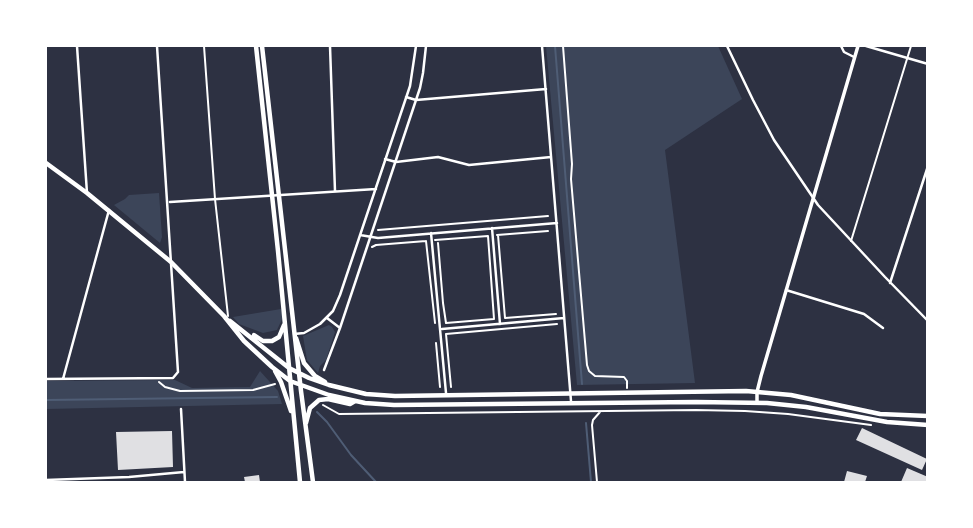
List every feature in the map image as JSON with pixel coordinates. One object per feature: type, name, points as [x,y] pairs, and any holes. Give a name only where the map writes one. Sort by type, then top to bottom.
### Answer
[{"type":"main road","points":[[256,46],[313,482]]},
{"type":"main road","points":[[262,46],[300,482]]},
{"type":"main road","points":[[46,163],[88,193],[172,262],[226,318],[244,341],[272,367],[290,381],[329,395],[373,404],[394,405],[757,402],[887,422],[928,425]]},
{"type":"main road","points":[[248,334],[262,341],[275,339],[282,331],[285,317]]},
{"type":"main road","points":[[226,318],[289,368],[329,386],[375,395],[757,391],[791,395],[880,414],[928,416]]},
{"type":"main road","points":[[294,334],[307,366],[329,386]]},
{"type":"main road","points":[[272,367],[279,377],[293,415]]},
{"type":"main road","points":[[306,425],[310,408],[319,400],[350,404],[356,401]]},
{"type":"street","points":[[77,46],[88,193]]},
{"type":"street","points":[[46,379],[173,378],[178,372],[157,46]]},
{"type":"street","points":[[330,46],[335,191]]},
{"type":"street","points":[[294,334],[304,333],[320,324],[333,311],[340,295],[406,97],[416,46]]},
{"type":"street","points":[[324,370],[416,100],[426,46]]},
{"type":"street","points":[[542,46],[572,402]]},
{"type":"street","points":[[727,46],[774,140],[813,197],[851,242],[928,321]]},
{"type":"street","points":[[841,46],[844,52],[854,57]]},
{"type":"street","points":[[757,402],[757,391],[858,46]]},
{"type":"street","points":[[866,46],[928,64]]},
{"type":"street","points":[[406,97],[416,100],[546,89]]},
{"type":"street","points":[[385,159],[396,162],[438,157],[469,164],[551,157]]},
{"type":"street","points":[[890,283],[928,166]]},
{"type":"street","points":[[168,202],[376,189]]},
{"type":"street","points":[[63,379],[109,210]]},
{"type":"street","points":[[360,235],[370,237],[557,223]]},
{"type":"street","points":[[492,228],[500,324]]},
{"type":"street","points":[[431,233],[446,396]]},
{"type":"street","points":[[786,290],[864,314],[883,328]]},
{"type":"street","points":[[327,318],[340,328]]},
{"type":"street","points":[[441,329],[564,318]]},
{"type":"street","points":[[181,408],[185,482]]},
{"type":"street","points":[[46,480],[184,472]]},
{"type":"lane","points":[[204,46],[226,318]]},
{"type":"lane","points":[[851,242],[912,46]]},
{"type":"path","points":[[563,46],[587,365],[595,376],[624,377],[627,381],[627,392]]},
{"type":"path","points":[[377,230],[548,216]]},
{"type":"path","points":[[548,231],[497,235],[505,318],[556,314]]},
{"type":"path","points":[[488,236],[494,319],[446,323],[436,241],[488,236]]},
{"type":"path","points":[[372,248],[376,245],[427,241],[435,323]]},
{"type":"path","points":[[451,387],[446,334],[557,324]]},
{"type":"path","points":[[436,334],[440,387]]},
{"type":"path","points":[[155,378],[163,386],[180,391],[253,390],[275,383],[278,386]]},
{"type":"path","points":[[321,403],[339,414],[745,411],[875,425]]},
{"type":"path","points":[[597,482],[592,425],[601,411]]},
{"type":"shaded area","points":[[546,46],[718,46],[742,99],[665,150],[695,383],[577,385]]},
{"type":"shaded area","points":[[159,193],[162,237],[160,243],[114,205],[129,195]]},
{"type":"shaded area","points":[[281,309],[283,317],[277,330],[263,333],[239,324],[233,317]]},
{"type":"shaded area","points":[[329,325],[335,332],[326,360],[318,373],[307,360],[303,336]]},
{"type":"shaded area","points":[[260,371],[278,391],[282,404],[46,409],[46,381],[175,380],[192,388],[250,387]]},
{"type":"building","points":[[862,428],[927,459],[922,470],[856,440]]},
{"type":"building","points":[[172,431],[173,467],[118,470],[116,432]]},
{"type":"building","points":[[907,468],[928,477],[928,482],[901,482]]},
{"type":"building","points":[[847,471],[867,476],[865,482],[844,482]]},
{"type":"building","points":[[259,475],[260,482],[245,482],[244,477]]},
{"type":"waterway","points":[[555,46],[582,384]]},
{"type":"waterway","points":[[46,400],[277,397]]},
{"type":"waterway","points":[[317,412],[376,482]]},
{"type":"waterway","points":[[586,423],[591,482]]}]
